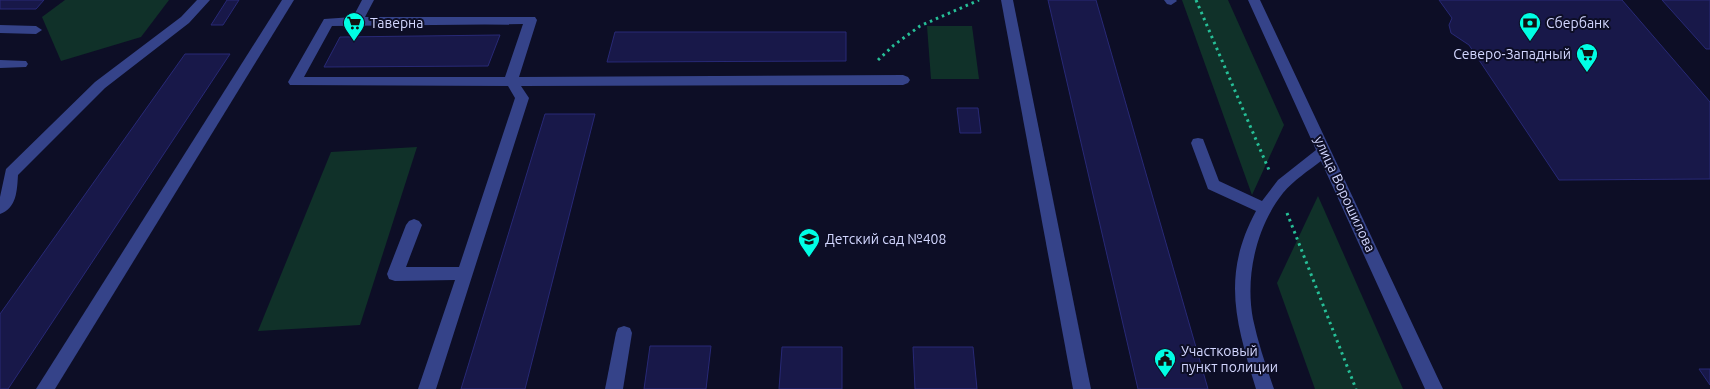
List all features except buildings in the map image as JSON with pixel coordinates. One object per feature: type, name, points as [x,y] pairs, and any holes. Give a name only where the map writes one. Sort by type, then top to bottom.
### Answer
[{"type":"street","points":[[0,208],[9,197],[6,173],[100,86],[185,20],[204,0]]},
{"type":"street","points":[[45,389],[288,0]]},
{"type":"street","points":[[357,22],[368,0]]},
{"type":"street","points":[[1007,0],[1082,389]]},
{"type":"street","name":"улица Ворошилова","points":[[1254,0],[1434,389]]},
{"type":"street","points":[[428,389],[522,98],[511,80],[531,20],[328,22],[295,82],[511,80],[903,80]]},
{"type":"street","points":[[0,30],[36,30]]},
{"type":"street","points":[[0,64],[21,64]]},
{"type":"street","points":[[1198,143],[1213,185],[1265,209]]},
{"type":"street","points":[[1265,389],[1243,308],[1244,273],[1250,242],[1265,209],[1277,190],[1290,176],[1325,150]]},
{"type":"street","points":[[414,225],[395,274],[465,273]]},
{"type":"street","points":[[614,389],[624,333]]},
{"type":"path","points":[[858,80],[894,44],[920,26],[979,0]]},
{"type":"green space","points":[[65,0],[169,0],[141,37],[61,61],[42,17]]},
{"type":"green space","points":[[1182,0],[1228,0],[1284,125],[1252,195]]},
{"type":"green space","points":[[927,26],[972,26],[979,79],[931,79]]},
{"type":"green space","points":[[417,147],[360,325],[258,331],[331,152]]},
{"type":"green space","points":[[1318,196],[1403,389],[1315,389],[1277,283]]},
{"type":"place","name":"Таверна","points":[[354,42]]},
{"type":"place","name":"Сбербанк","points":[[1530,42]]},
{"type":"place","name":"Северо-Западный","points":[[1587,73]]},
{"type":"place","name":"Детский сад №408","points":[[809,258]]},
{"type":"place","name":"Участковый пункт полиции","points":[[1165,378]]}]
